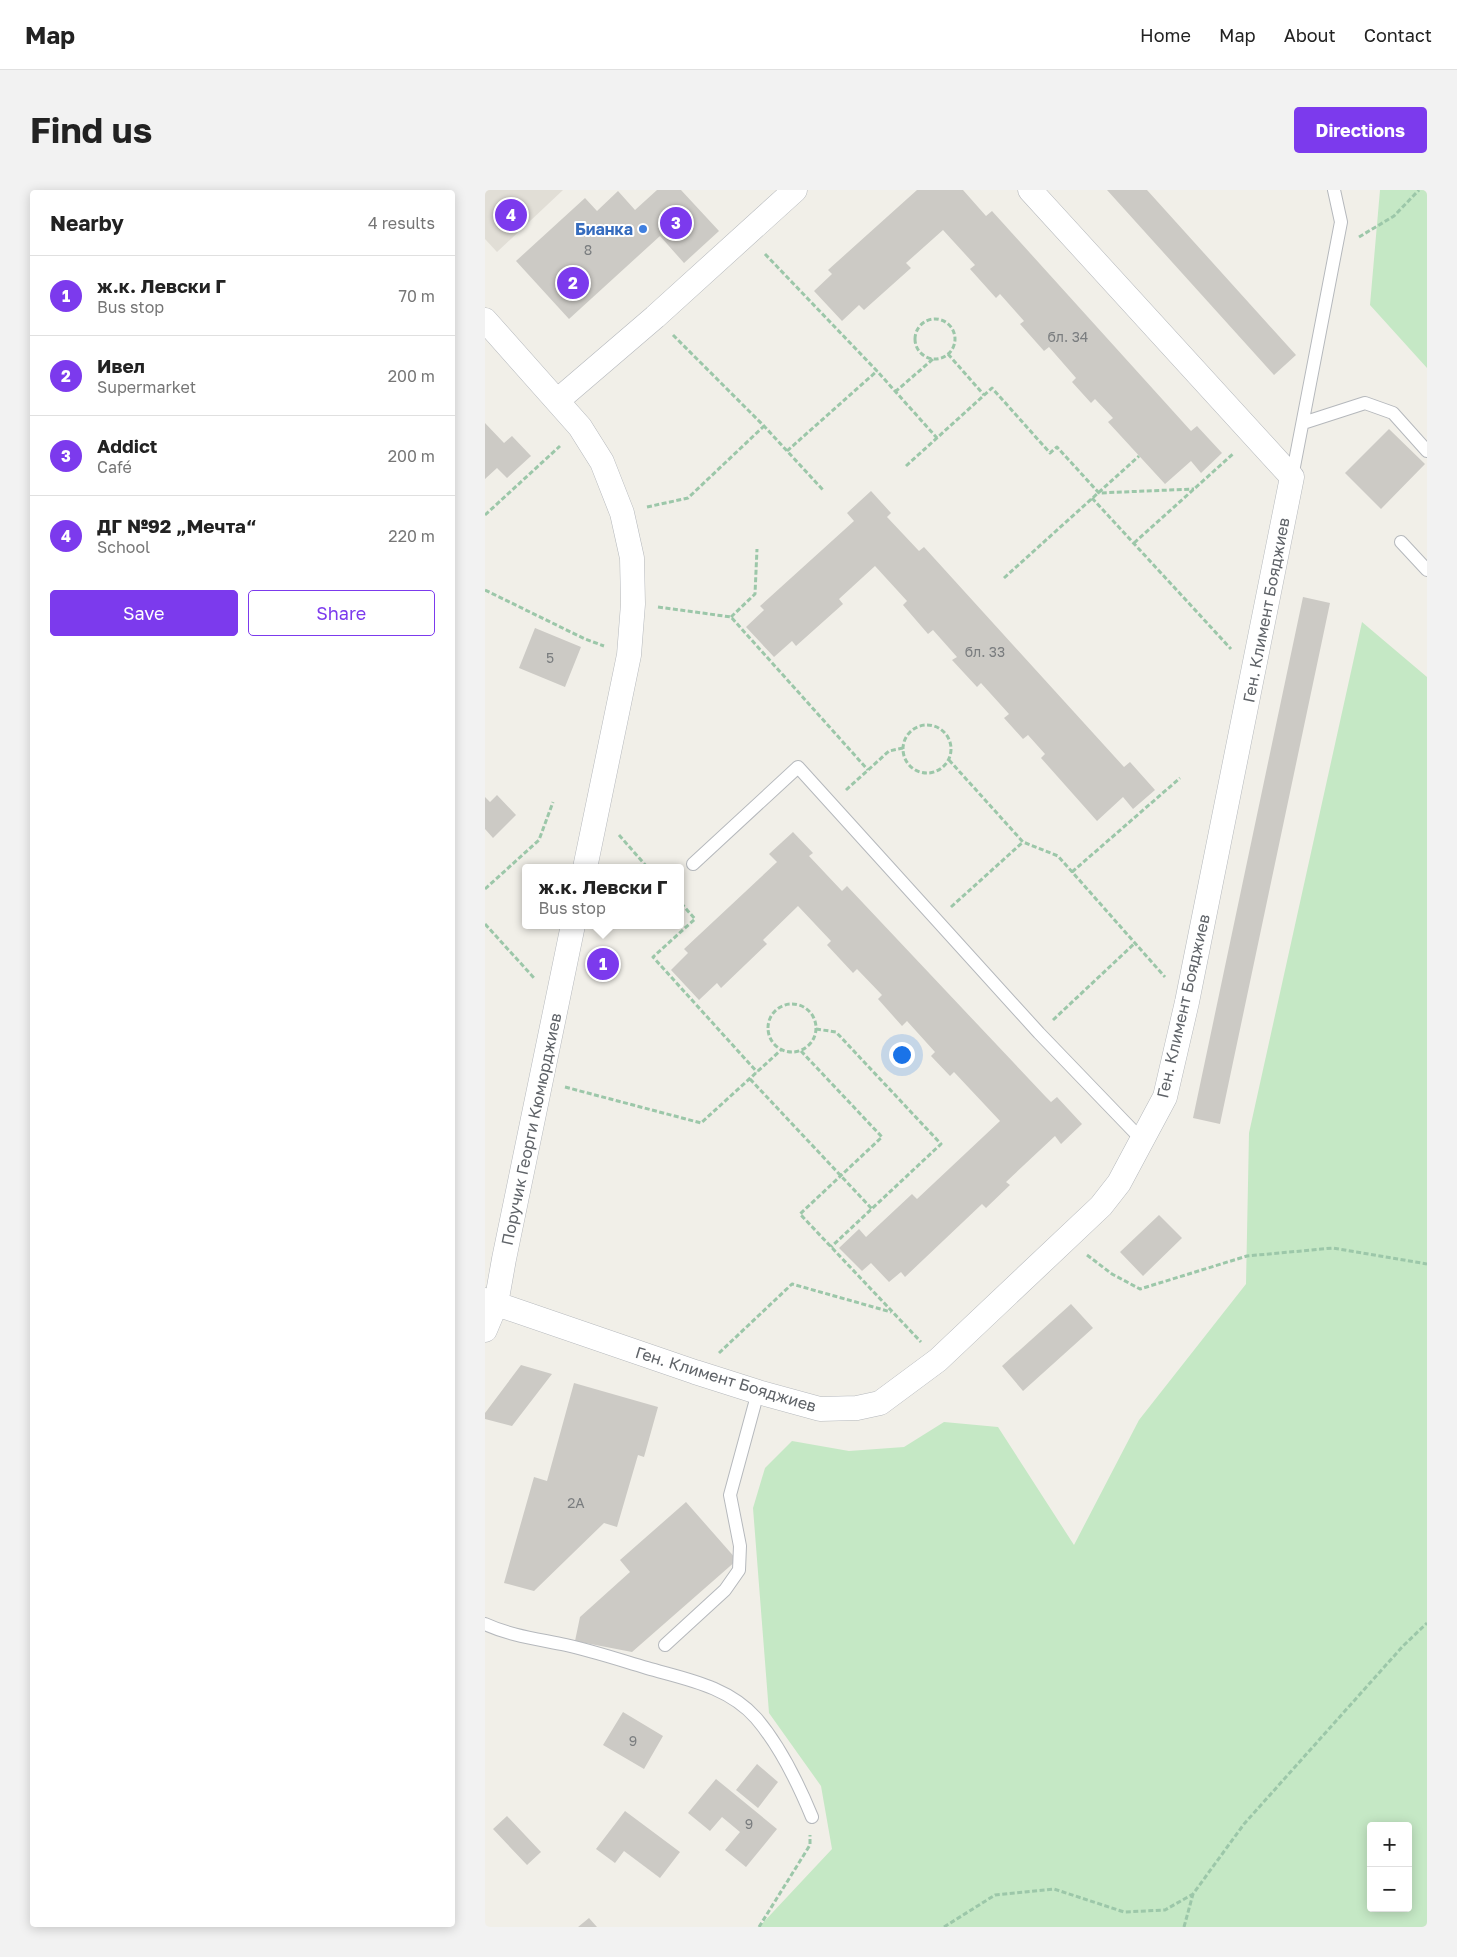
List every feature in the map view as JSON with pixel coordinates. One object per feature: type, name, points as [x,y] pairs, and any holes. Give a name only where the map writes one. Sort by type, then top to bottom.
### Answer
[{"type":"street","points":[[557,401],[655,317],[795,190]]},
{"type":"street","points":[[1030,190],[1292,477]]},
{"type":"street","points":[[485,320],[580,427],[602,462],[622,513],[632,558],[633,604],[629,656],[586,864]]},
{"type":"street","name":"Ген. Климент Бояджиев","points":[[491,1302],[758,1392],[820,1409],[857,1408],[880,1403],[938,1360],[1101,1206],[1119,1183],[1165,1097],[1187,1002],[1292,477]]},
{"type":"street","name":"Поручик Георги Кюмюрджиев","points":[[485,1330],[506,1250],[572,929]]},
{"type":"lane","points":[[1292,477],[1341,222],[1334,190]]},
{"type":"lane","points":[[1303,423],[1365,403],[1393,413],[1427,451]]},
{"type":"lane","points":[[1401,542],[1427,570]]},
{"type":"lane","points":[[693,864],[798,767],[830,805],[1039,1033],[1143,1141]]},
{"type":"lane","points":[[665,1645],[725,1590],[739,1570],[740,1546],[730,1495],[758,1392]]},
{"type":"lane","points":[[485,1624],[504,1633],[566,1645],[691,1680],[712,1687],[730,1697],[755,1717],[773,1742],[800,1789],[812,1817]]},
{"type":"path","points":[[1335,252],[1394,216],[1419,190]]},
{"type":"path","points":[[747,235],[937,438]]},
{"type":"path","points":[[655,317],[764,426],[824,492]]},
{"type":"path","points":[[928,319],[943,320],[954,332],[953,347],[948,354],[941,358],[933,359],[926,357],[916,345],[915,337],[917,330],[928,319]]},
{"type":"path","points":[[948,354],[984,395]]},
{"type":"path","points":[[895,392],[933,359]]},
{"type":"path","points":[[787,451],[877,372]]},
{"type":"path","points":[[906,466],[991,388],[1050,454],[1057,447],[1099,493]]},
{"type":"path","points":[[622,513],[688,498],[764,426]]},
{"type":"path","points":[[485,515],[580,427]]},
{"type":"path","points":[[1134,543],[1254,435]]},
{"type":"path","points":[[1004,578],[1139,456]]},
{"type":"path","points":[[1099,493],[1194,488]]},
{"type":"path","points":[[1092,498],[1253,673]]},
{"type":"path","points":[[731,617],[755,594],[757,549]]},
{"type":"path","points":[[485,590],[585,638],[629,656]]},
{"type":"path","points":[[633,604],[731,617],[869,770]]},
{"type":"path","points":[[929,725],[937,727],[945,733],[950,741],[952,751],[944,768],[927,774],[917,772],[910,766],[905,758],[903,748],[905,739],[911,732],[919,727],[929,725]]},
{"type":"path","points":[[830,805],[889,751],[903,748]]},
{"type":"path","points":[[949,760],[1023,842],[1058,856],[1187,1002]]},
{"type":"path","points":[[1072,872],[1180,778]]},
{"type":"path","points":[[485,889],[539,840],[553,802]]},
{"type":"path","points":[[597,810],[645,864]]},
{"type":"path","points":[[936,921],[1023,842]]},
{"type":"path","points":[[684,906],[695,919],[684,929]]},
{"type":"path","points":[[485,924],[557,1004]]},
{"type":"path","points":[[684,929],[653,957],[757,1072]]},
{"type":"path","points":[[1039,1033],[1135,944]]},
{"type":"path","points":[[793,1004],[803,1006],[810,1011],[817,1029],[809,1046],[801,1051],[791,1052],[781,1050],[774,1045],[769,1036],[768,1027],[770,1018],[776,1010],[783,1005],[793,1004]]},
{"type":"path","points":[[817,1029],[836,1032],[941,1144],[831,1247]]},
{"type":"path","points":[[541,1080],[701,1123],[781,1050]]},
{"type":"path","points":[[801,1051],[882,1137],[800,1214],[938,1360]]},
{"type":"path","points":[[750,1079],[872,1209]]},
{"type":"path","points":[[1067,1239],[1112,1274],[1140,1289],[1247,1256],[1333,1248],[1427,1264]]},
{"type":"path","points":[[729,1345],[792,1284],[893,1313]]},
{"type":"path","points":[[1184,1927],[1193,1894],[1244,1824],[1403,1646],[1427,1623]]},
{"type":"path","points":[[759,1927],[810,1845],[812,1817]]},
{"type":"path","points":[[944,1927],[995,1896],[1054,1889],[1124,1912],[1165,1910],[1193,1894]]},
{"type":"shaded area","points":[[485,190],[563,190],[497,252],[485,239]]},
{"type":"green space","points":[[1380,190],[1427,190],[1427,368],[1370,305]]},
{"type":"green space","points":[[1362,622],[1427,677],[1427,1927],[759,1927],[832,1849],[821,1786],[769,1713],[753,1508],[765,1468],[792,1441],[849,1451],[904,1447],[944,1422],[998,1427],[1074,1545],[1139,1420],[1246,1284],[1249,1133]]},
{"type":"building","points":[[657,190],[681,190],[719,231],[684,263],[660,236],[569,319],[516,261],[585,198],[597,211],[618,191],[635,210]]},
{"type":"building","points":[[917,190],[963,190],[986,216],[992,211],[1191,431],[1197,426],[1222,453],[1201,473],[1191,461],[1165,484],[1108,422],[1113,418],[1095,399],[1091,403],[1072,382],[1076,378],[1049,347],[1044,351],[1020,324],[1024,321],[1000,294],[996,298],[970,269],[975,265],[943,230],[906,263],[911,268],[864,310],[859,305],[842,321],[814,291],[832,274],[828,270]]},
{"type":"building","points":[[1107,190],[1147,190],[1296,355],[1274,375]]},
{"type":"building","points":[[485,423],[504,443],[512,436],[531,456],[507,478],[497,468],[485,479]]},
{"type":"building","points":[[1389,429],[1425,464],[1381,509],[1345,473]]},
{"type":"building","points":[[871,491],[891,513],[887,517],[919,551],[924,547],[1124,767],[1130,762],[1155,790],[1133,809],[1123,797],[1097,821],[1041,758],[1045,754],[1028,735],[1023,739],[1004,718],[1009,714],[981,683],[977,687],[952,660],[957,657],[933,630],[928,634],[903,605],[907,601],[875,566],[839,599],[843,604],[796,646],[792,641],[774,657],[746,627],[764,610],[760,606],[854,521],[847,513]]},
{"type":"building","points":[[1303,597],[1330,603],[1220,1124],[1193,1118]]},
{"type":"building","points":[[535,628],[581,647],[565,687],[519,668]]},
{"type":"building","points":[[497,795],[516,815],[493,838],[485,829],[485,797],[490,802]]},
{"type":"building","points":[[793,832],[813,853],[809,856],[842,891],[847,886],[1045,1096],[1051,1102],[1057,1097],[1082,1124],[1061,1144],[1055,1136],[1006,1182],[1010,1185],[986,1208],[982,1204],[905,1277],[901,1272],[889,1282],[871,1263],[862,1271],[839,1248],[859,1229],[866,1237],[912,1194],[917,1199],[1000,1121],[954,1072],[950,1076],[931,1056],[935,1052],[907,1021],[902,1026],[878,999],[882,995],[857,969],[853,973],[827,945],[831,941],[798,906],[763,940],[767,944],[721,988],[717,983],[699,1000],[671,970],[688,953],[684,949],[777,862],[769,854]]},
{"type":"building","points":[[1159,1215],[1182,1238],[1143,1276],[1120,1252]]},
{"type":"building","points":[[1071,1304],[1093,1328],[1023,1391],[1002,1366]]},
{"type":"building","points":[[521,1365],[552,1374],[512,1426],[485,1419],[485,1413]]},
{"type":"building","points":[[574,1383],[658,1407],[644,1457],[638,1455],[617,1527],[604,1523],[534,1591],[504,1583],[534,1477],[547,1481]]},
{"type":"building","points":[[686,1502],[737,1560],[632,1652],[575,1641],[580,1617],[630,1572],[620,1560]]},
{"type":"building","points":[[623,1712],[663,1736],[644,1769],[603,1745]]},
{"type":"building","points":[[757,1764],[778,1782],[758,1808],[736,1790]]},
{"type":"building","points":[[716,1779],[777,1829],[746,1867],[725,1850],[740,1832],[722,1817],[710,1831],[688,1813]]},
{"type":"building","points":[[625,1811],[680,1852],[660,1878],[624,1851],[615,1863],[596,1849]]},
{"type":"building","points":[[507,1816],[541,1852],[527,1865],[493,1829]]},
{"type":"building","points":[[589,1918],[597,1927],[578,1927]]},
{"type":"place","name":"ДГ №92 „Мечта“","points":[[511,215]]},
{"type":"place","name":"Addict","points":[[676,223]]},
{"type":"place","name":"Бианка","points":[[643,229]]},
{"type":"place","name":"Ивел","points":[[573,283]]},
{"type":"place","name":"ж.к. Левски Г","points":[[603,964]]}]
